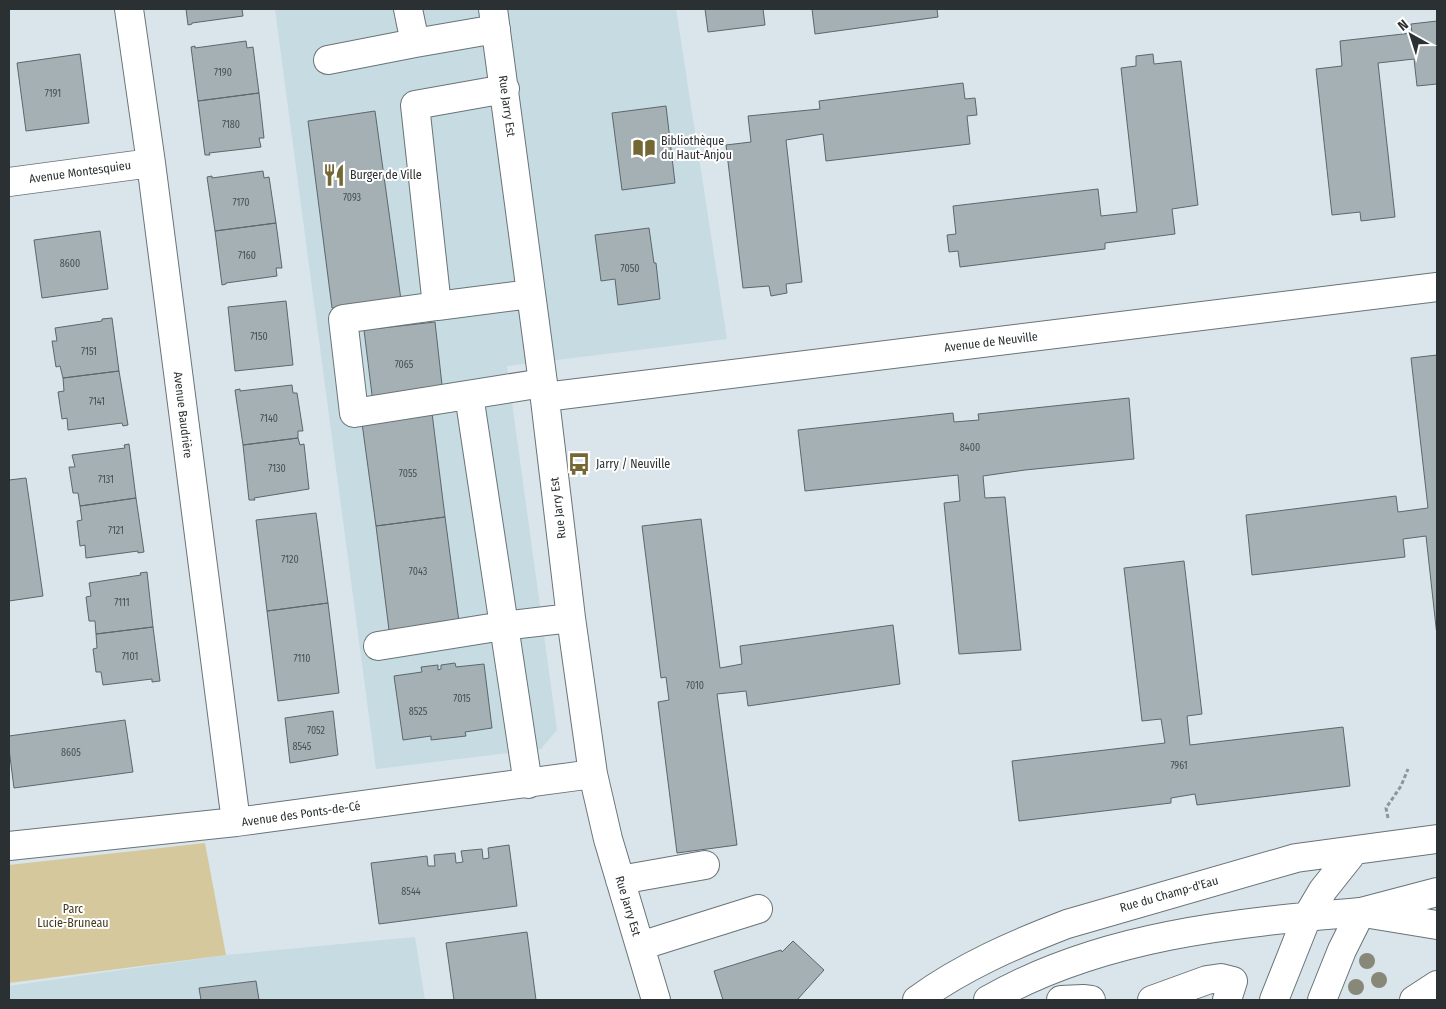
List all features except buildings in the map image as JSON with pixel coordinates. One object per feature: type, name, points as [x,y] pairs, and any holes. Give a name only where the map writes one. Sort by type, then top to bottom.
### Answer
[{"type":"street","name":"Avenue Baudrière","points":[[129,9],[151,163],[236,822]]},
{"type":"street","points":[[408,9],[414,43]]},
{"type":"street","points":[[328,60],[414,43],[495,19]]},
{"type":"street","name":"Rue Jarry Est","points":[[495,19],[544,390],[571,618],[593,774],[608,839],[656,1000]]},
{"type":"street","points":[[505,89],[415,105],[437,306],[531,294]]},
{"type":"street","name":"Avenue Montesquieu","points":[[9,182],[151,163]]},
{"type":"street","name":"Avenue de Neuville","points":[[437,306],[343,319],[354,413],[468,395],[544,390],[1437,287]]},
{"type":"street","points":[[468,395],[528,784]]},
{"type":"street","points":[[378,646],[503,626],[571,618]]},
{"type":"street","name":"Avenue des Ponts-de-Cé","points":[[9,846],[236,822],[593,774]]},
{"type":"street","name":"Rue du Champ-d'Eau","points":[[917,1000],[976,965],[1067,924],[1296,858],[1437,839]]},
{"type":"street","points":[[1274,1000],[1307,917],[1322,890],[1354,850]]},
{"type":"street","points":[[620,880],[705,865]]},
{"type":"street","points":[[988,1000],[1029,979],[1059,967],[1093,954],[1127,945],[1207,928],[1361,912],[1437,892]]},
{"type":"street","points":[[640,946],[758,909]]},
{"type":"street","points":[[1361,912],[1437,924]]},
{"type":"street","points":[[1322,1000],[1342,950],[1361,912]]},
{"type":"street","points":[[1152,1000],[1207,980],[1221,978],[1233,981],[1227,1000]]},
{"type":"street","points":[[1414,1000],[1437,985]]},
{"type":"street","points":[[1061,1000],[1091,1000]]},
{"type":"path","points":[[1389,826],[1386,808],[1401,786],[1408,769]]},
{"type":"shaded area","points":[[275,9],[676,9],[727,339],[507,366],[557,730],[541,749],[376,769]]},
{"type":"shaded area","points":[[415,937],[425,1000],[9,1000],[9,986],[226,955]]},
{"type":"green space","name":"Parc Lucie-Bruneau","points":[[205,843],[226,955],[9,983],[9,865]]},
{"type":"place","name":"Bibliothèque du Haut-Anjou","points":[[644,148]]},
{"type":"place","name":"Burger de Ville","points":[[334,175]]},
{"type":"place","name":"Jarry / Neuville","points":[[579,464]]}]
